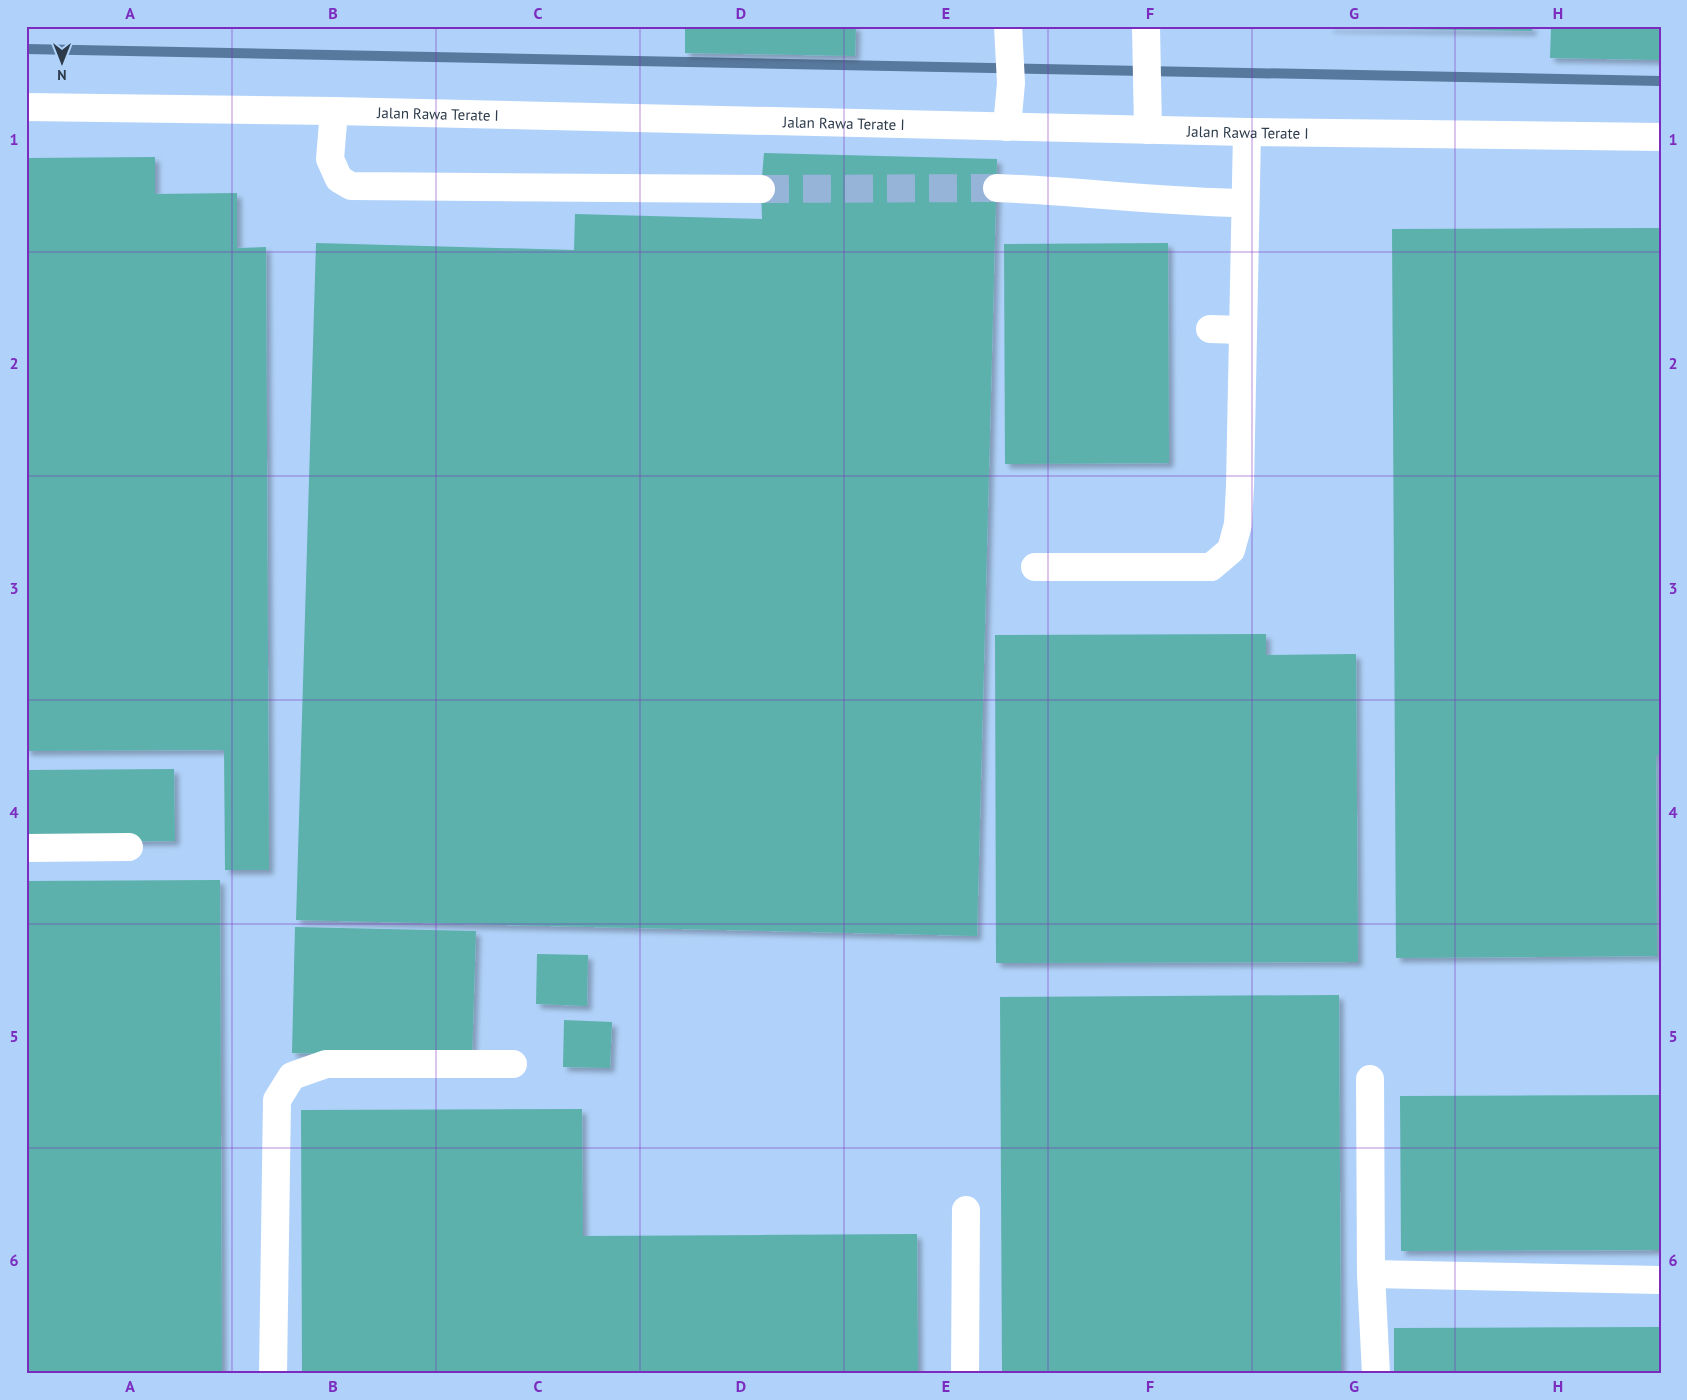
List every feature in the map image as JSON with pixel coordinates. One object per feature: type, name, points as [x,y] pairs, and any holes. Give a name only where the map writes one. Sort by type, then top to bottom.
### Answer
[{"type":"street","points":[[1146,33],[1148,130]]},
{"type":"street","points":[[1007,127],[1011,83],[1009,34]]},
{"type":"street","name":"Jalan Rawa Terate I","points":[[26,107],[334,111],[1248,132],[1661,137]]},
{"type":"street","points":[[334,111],[330,159],[339,178],[351,186],[761,189]]},
{"type":"street","points":[[1035,567],[1211,567],[1231,550],[1238,524],[1240,486],[1242,330],[1248,132]]},
{"type":"street","points":[[997,188],[1245,203]]},
{"type":"street","points":[[1210,329],[1242,330]]},
{"type":"street","points":[[26,848],[129,847]]},
{"type":"street","points":[[273,1374],[277,1100],[292,1076],[326,1064],[513,1064]]},
{"type":"street","points":[[1370,1079],[1371,1274],[1376,1374]]},
{"type":"street","points":[[965,1374],[966,1210]]},
{"type":"street","points":[[1371,1274],[1661,1280]]},
{"type":"building","points":[[685,26],[856,26],[855,56],[685,53]]},
{"type":"building","points":[[1329,26],[1532,26],[1532,31],[1329,28]]},
{"type":"building","points":[[1551,26],[1661,26],[1661,60],[1550,58]]},
{"type":"building","points":[[764,153],[997,159],[977,936],[296,920],[316,243],[574,250],[575,214],[762,219],[761,189]]},
{"type":"building","points":[[155,157],[155,194],[237,193],[237,248],[266,247],[269,870],[225,870],[224,750],[26,751],[26,158]]},
{"type":"building","points":[[1661,228],[1661,755],[1656,755],[1657,956],[1396,958],[1392,229]]},
{"type":"building","points":[[1168,243],[1169,463],[1005,464],[1004,244]]},
{"type":"building","points":[[1266,634],[1266,655],[1356,654],[1358,962],[996,963],[995,635]]},
{"type":"building","points":[[174,769],[175,841],[26,842],[26,770]]},
{"type":"building","points":[[220,880],[222,1374],[26,1374],[26,881]]},
{"type":"building","points":[[295,927],[476,931],[472,1057],[292,1053]]},
{"type":"building","points":[[537,954],[588,955],[587,1006],[536,1004]]},
{"type":"building","points":[[1339,995],[1341,1374],[1002,1374],[1000,997]]},
{"type":"building","points":[[564,1020],[612,1022],[610,1068],[563,1067]]},
{"type":"building","points":[[1661,1095],[1661,1250],[1401,1251],[1400,1096]]},
{"type":"building","points":[[582,1109],[583,1236],[917,1234],[918,1374],[302,1374],[301,1110]]},
{"type":"building","points":[[1661,1327],[1661,1374],[1394,1374],[1394,1328]]},
{"type":"waterway","points":[[26,49],[1661,81]]},
{"type":"tunnel","points":[[761,189],[997,188]]}]
